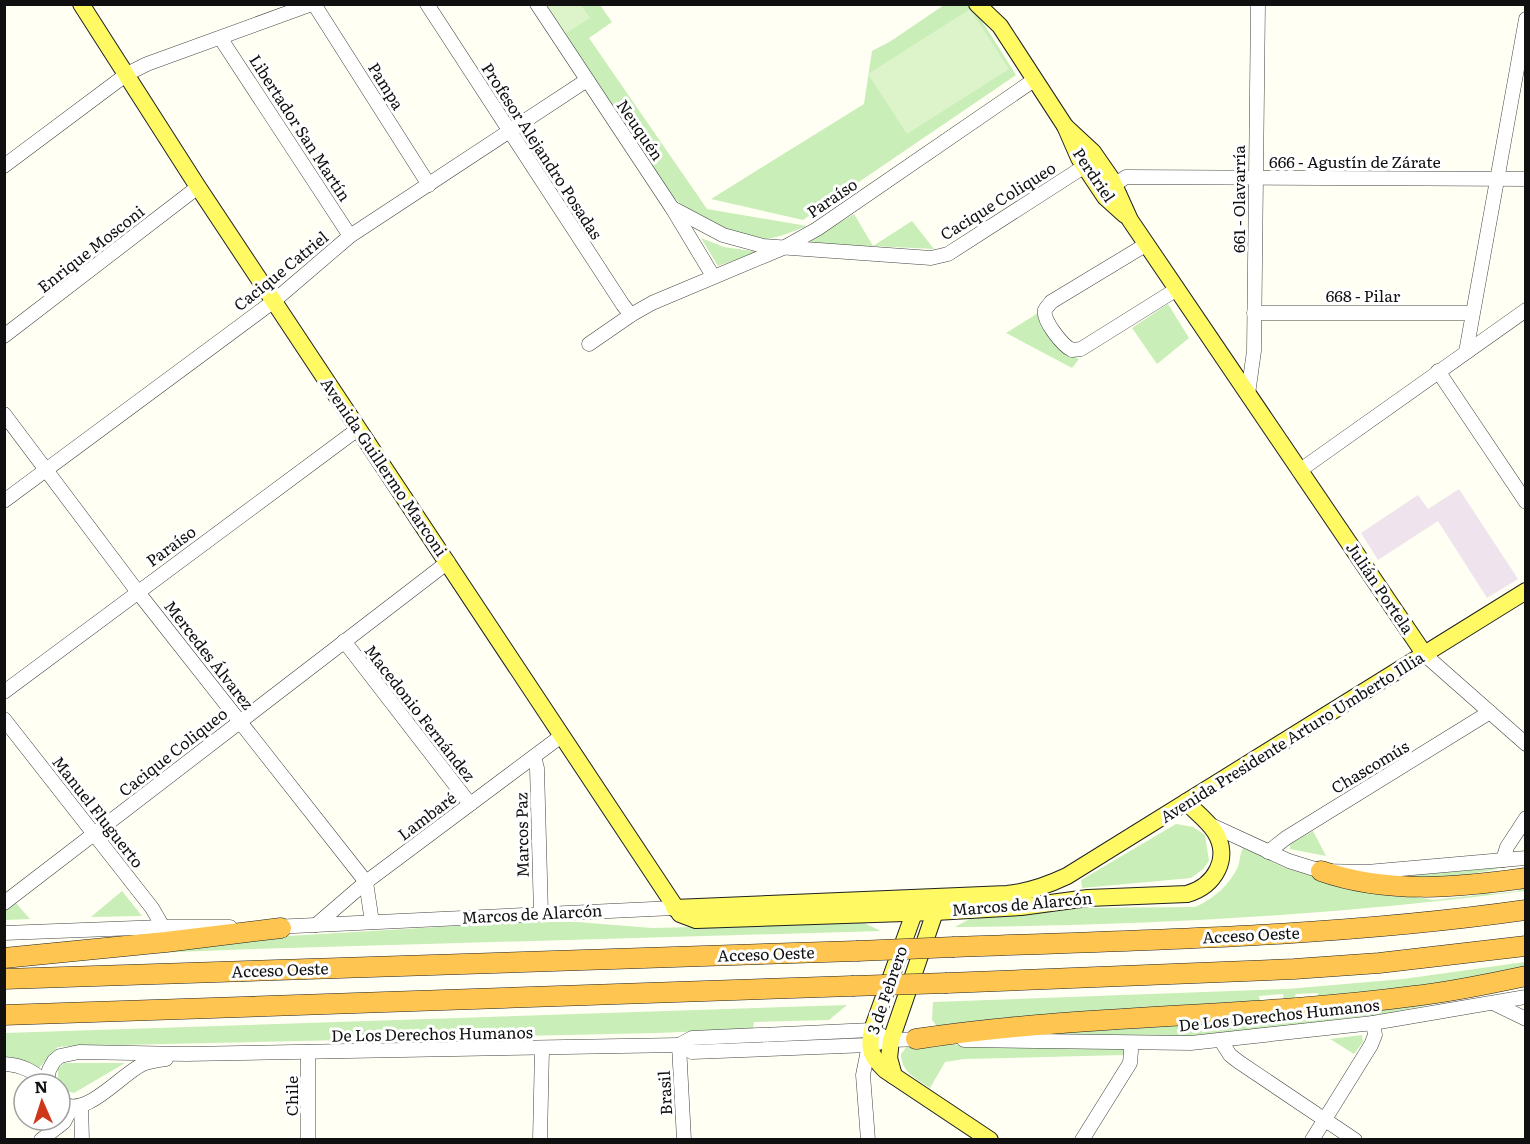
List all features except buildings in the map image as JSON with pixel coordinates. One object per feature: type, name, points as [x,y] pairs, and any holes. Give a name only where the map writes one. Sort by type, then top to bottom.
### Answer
[{"type":"highway","points":[[1321,871],[1351,881],[1415,888],[1526,878]]},
{"type":"highway","name":"Acceso Oeste","points":[[4,979],[1284,935],[1383,927],[1526,910]]},
{"type":"highway","points":[[4,957],[166,942],[281,928]]},
{"type":"highway","points":[[4,1015],[1294,969],[1440,957],[1526,946]]},
{"type":"highway","points":[[916,1039],[982,1029],[1262,1010],[1413,996],[1526,976]]},
{"type":"main road","name":"Avenida Guillermo Marconi","points":[[81,4],[198,187],[448,562],[674,908],[680,914],[696,920]]},
{"type":"main road","points":[[977,4],[980,10],[1000,26]]},
{"type":"main road","points":[[993,4],[1000,26],[1065,126],[1093,152],[1114,184],[1130,220]]},
{"type":"main road","name":"Perdriel","points":[[1065,126],[1079,158],[1105,197],[1130,220]]},
{"type":"main road","name":"Julián Portela","points":[[1130,220],[1425,655]]},
{"type":"main road","name":"Avenida Presidente Arturo Umberto Illia","points":[[1058,880],[1526,591]]},
{"type":"main road","name":"Marcos de Alarcón","points":[[674,908],[926,905],[1021,907],[1088,898],[1191,892],[1210,882],[1220,866],[1220,843],[1209,825],[1186,802]]},
{"type":"main road","name":"Marcos de Alarcón","points":[[696,920],[926,905],[1017,893],[1058,880]]},
{"type":"main road","name":"3 de Febrero","points":[[926,905],[871,1038],[878,1063],[990,1140]]},
{"type":"main road","name":"3 de Febrero","points":[[894,1076],[889,1058],[891,1040],[926,905]]},
{"type":"street","points":[[5,165],[127,74],[147,63],[221,39],[313,4]]},
{"type":"street","name":"Pampa","points":[[313,4],[429,185]]},
{"type":"street","name":"Profesor Alejandro Posadas","points":[[427,4],[623,305],[632,315]]},
{"type":"street","name":"Neuquén","points":[[537,4],[672,208],[714,276]]},
{"type":"street","name":"661 - Olavarría","points":[[1248,394],[1254,351],[1258,4]]},
{"type":"street","points":[[1466,352],[1526,19]]},
{"type":"street","name":"Libertador San Martín","points":[[221,39],[350,236]]},
{"type":"street","name":"Cacique Catriel","points":[[4,501],[274,301],[350,236],[587,80]]},
{"type":"street","name":"Paraíso","points":[[589,344],[652,303],[783,248],[817,229],[1035,80]]},
{"type":"street","name":"Cacique Coliqueo","points":[[672,208],[723,235],[752,243],[783,248],[931,258],[948,254],[1085,166]]},
{"type":"street","name":"666 - Agustín de Zárate","points":[[1114,184],[1126,177],[1526,179]]},
{"type":"street","name":"Enrique Mosconi","points":[[4,336],[198,187]]},
{"type":"street","points":[[1147,244],[1051,302],[1045,310],[1045,317],[1059,339],[1072,350],[1081,349],[1177,289]]},
{"type":"street","points":[[1299,471],[1526,310]]},
{"type":"street","name":"668 - Pilar","points":[[1254,313],[1472,313]]},
{"type":"street","points":[[1438,371],[1526,502]]},
{"type":"street","name":"Mercedes Álvarez","points":[[4,414],[137,591],[366,882],[372,922]]},
{"type":"street","name":"Paraíso","points":[[4,692],[358,429]]},
{"type":"street","name":"Cacique Coliqueo","points":[[4,903],[448,562]]},
{"type":"street","name":"Macedonio Fernández","points":[[344,641],[470,804]]},
{"type":"street","name":"Julián Portela","points":[[1425,655],[1526,744]]},
{"type":"street","name":"Chascomús","points":[[1268,852],[1286,838],[1490,712]]},
{"type":"street","name":"Manuel Fluguerto","points":[[4,719],[152,908],[163,927]]},
{"type":"street","name":"Lambaré","points":[[316,925],[366,882],[560,736]]},
{"type":"street","name":"Marcos Paz","points":[[534,757],[537,768],[541,914]]},
{"type":"street","points":[[1503,860],[1507,847],[1526,818]]},
{"type":"street","name":"Marcos de Alarcón","points":[[1209,825],[1268,852],[1321,871],[1367,872],[1526,858]]},
{"type":"street","name":"Marcos de Alarcón","points":[[4,933],[163,927],[281,928],[674,908]]},
{"type":"street","name":"De Los Derechos Humanos","points":[[49,1072],[54,1061],[70,1053],[186,1054],[679,1045],[692,1052],[871,1038],[1191,1043],[1373,1023],[1526,997]]},
{"type":"street","points":[[1493,1003],[1526,1019]]},
{"type":"street","points":[[1312,1140],[1371,1046],[1375,1035],[1373,1023]]},
{"type":"street","points":[[868,1140],[863,1075],[871,1038]]},
{"type":"street","points":[[1221,1041],[1230,1055],[1239,1062],[1355,1140]]},
{"type":"street","points":[[1082,1140],[1130,1063],[1130,1043]]},
{"type":"street","name":"Brasil","points":[[679,1045],[684,1140]]},
{"type":"street","points":[[540,1140],[542,1049]]},
{"type":"street","name":"Chile","points":[[308,1052],[308,1140]]},
{"type":"street","name":"De Los Derechos Humanos","points":[[72,1104],[143,1064],[186,1054]]},
{"type":"street","name":"De Los Derechos Humanos","points":[[4,1064],[16,1064],[32,1072]]},
{"type":"street","points":[[72,1108],[82,1140]]},
{"type":"shaded area","points":[[1459,489],[1518,579],[1487,598],[1438,521],[1378,560],[1361,533],[1418,495],[1428,509]]},
{"type":"green space","points":[[541,5],[600,5],[612,22],[589,38],[707,209],[807,226],[773,238],[749,238],[712,225],[680,203],[671,195]]},
{"type":"green space","points":[[546,5],[581,5],[590,18],[565,34]]},
{"type":"green space","points":[[944,5],[972,5],[1016,75],[803,220],[711,199],[864,104],[872,51],[891,41]]},
{"type":"green space","points":[[970,9],[1009,69],[907,134],[868,74]]},
{"type":"green space","points":[[854,214],[873,246],[818,246],[811,242],[812,239]]},
{"type":"green space","points":[[912,221],[934,249],[873,246]]},
{"type":"green space","points":[[701,238],[724,247],[758,252],[718,266]]},
{"type":"green space","points":[[1168,304],[1189,338],[1157,364],[1132,328]]},
{"type":"green space","points":[[1038,313],[1042,328],[1052,340],[1079,359],[1072,368],[1006,333]]},
{"type":"green space","points":[[1176,824],[1193,827],[1205,835],[1209,861],[1191,878],[1082,888],[1081,880]]},
{"type":"green space","points":[[1313,831],[1326,856],[1290,849],[1290,844]]},
{"type":"green space","points":[[1243,848],[1285,868],[1351,885],[1433,900],[1478,895],[1489,888],[1491,894],[1519,891],[1518,886],[1525,880],[1525,891],[1383,907],[1240,918],[955,927],[975,916],[1074,908],[1195,907],[1215,896],[1230,880],[1238,867]]},
{"type":"green space","points":[[1498,868],[1454,877],[1378,878]]},
{"type":"green space","points":[[122,891],[142,916],[91,917]]},
{"type":"green space","points":[[15,902],[30,919],[5,920],[5,911]]},
{"type":"green space","points":[[522,922],[577,922],[652,928],[864,923],[881,931],[79,956],[220,940]]},
{"type":"green space","points":[[1525,962],[1525,972],[1489,980],[1318,997],[1318,993],[1296,994],[1292,1003],[1284,1004],[1283,994],[1259,996],[1260,1001],[950,1028],[937,1026],[932,1020],[933,1002],[1287,989],[1403,979]]},
{"type":"green space","points":[[1525,983],[1525,986],[1383,1014],[1186,1038],[979,1033],[1274,1020],[1485,993]]},
{"type":"green space","points":[[847,1005],[829,1020],[754,1022],[753,1029],[74,1046],[58,1047],[38,1069],[12,1058],[5,1058],[5,1033]]},
{"type":"green space","points":[[1362,1035],[1363,1042],[1354,1054],[1330,1039]]},
{"type":"green space","points":[[908,1045],[1123,1049],[1124,1055],[964,1059],[945,1062],[930,1088],[907,1070],[901,1054]]},
{"type":"green space","points":[[64,1063],[125,1063],[74,1093],[72,1092],[72,1072],[58,1072]]}]
